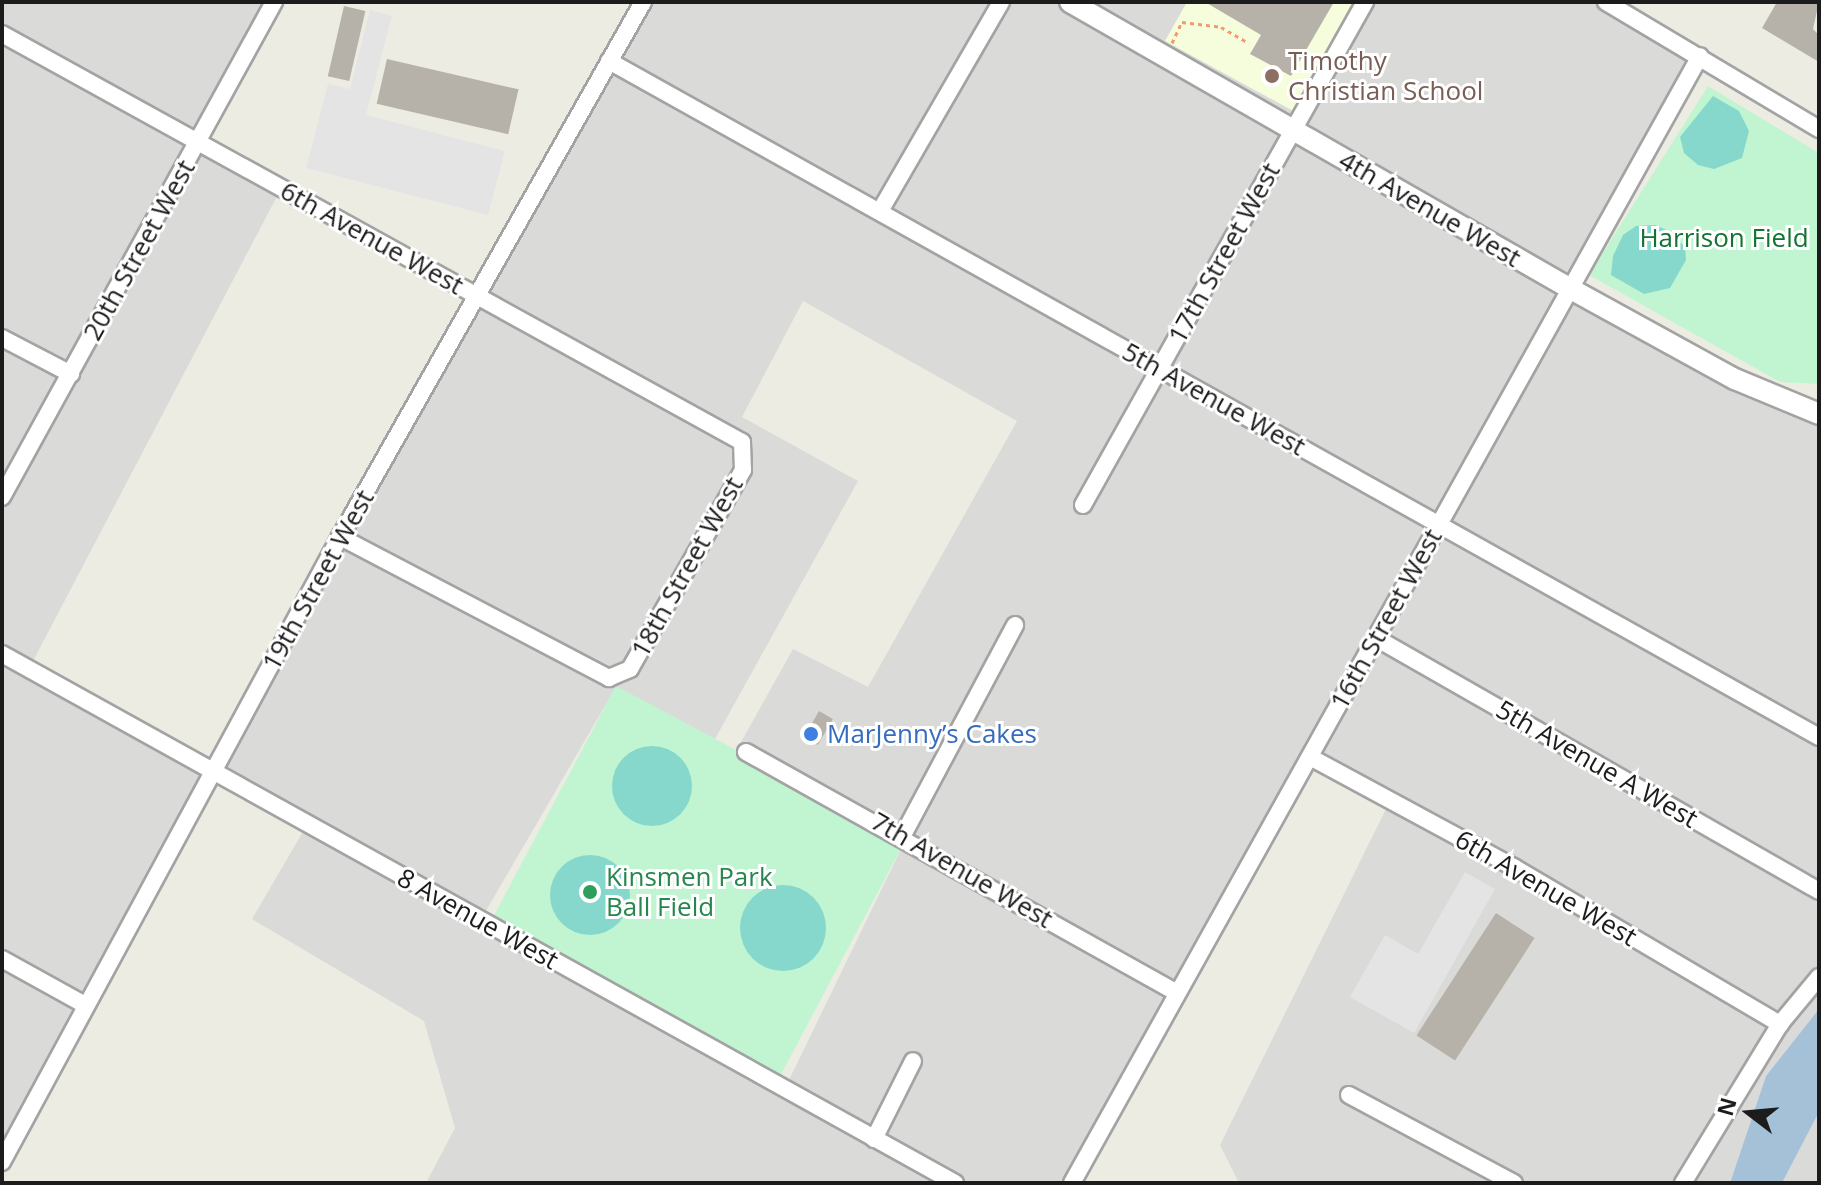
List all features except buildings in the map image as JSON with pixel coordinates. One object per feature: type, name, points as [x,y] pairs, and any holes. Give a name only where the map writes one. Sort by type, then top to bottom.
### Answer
[{"type":"street","name":"20th Street West","points":[[2,497],[274,2]]},
{"type":"street","name":"19th Street West","points":[[2,1162],[340,537],[643,2]]},
{"type":"street","points":[[880,211],[1001,2]]},
{"type":"street","name":"4th Avenue West","points":[[1070,2],[1571,289],[1819,421]]},
{"type":"street","name":"17th Street West","points":[[1083,505],[1365,2]]},
{"type":"street","points":[[1606,2],[1819,129]]},
{"type":"street","name":"6th Avenue West","points":[[2,34],[742,442]]},
{"type":"street","name":"16th Street West","points":[[1072,1183],[1700,56]]},
{"type":"street","name":"5th Avenue West","points":[[609,61],[1819,737]]},
{"type":"street","points":[[2,338],[71,374]]},
{"type":"street","name":"4th Avenue West","points":[[1795,406],[1819,414]]},
{"type":"street","name":"18th Street West","points":[[340,537],[609,678],[630,669],[743,470],[742,442]]},
{"type":"street","points":[[903,835],[1015,625]]},
{"type":"street","name":"5th Avenue A West","points":[[1376,638],[1819,891]]},
{"type":"street","name":"8 Avenue West","points":[[2,654],[955,1183]]},
{"type":"street","name":"7th Avenue West","points":[[746,752],[903,835],[1176,992]]},
{"type":"street","name":"6th Avenue West","points":[[1310,757],[1515,868],[1780,1024]]},
{"type":"street","points":[[2,959],[85,1005]]},
{"type":"street","points":[[1683,1183],[1780,1024],[1819,977]]},
{"type":"street","points":[[874,1139],[913,1061]]},
{"type":"street","points":[[1349,1095],[1488,1177],[1514,1183]]},
{"type":"path","points":[[1164,57],[1182,22],[1221,27],[1249,43]]},
{"type":"shaded area","points":[[2,2],[285,2],[208,141],[284,183],[33,661],[213,765],[2,1146]]},
{"type":"shaded area","points":[[651,2],[1602,2],[1699,56],[1568,285],[1769,390],[1819,427],[1819,1009],[1766,1076],[1730,1183],[1239,1183],[1220,1145],[1387,807],[1313,767],[1075,1183],[426,1183],[455,1128],[424,1021],[252,919],[304,830],[788,1082],[905,841],[736,751],[793,649],[868,687],[1017,421],[803,301],[742,417],[858,481],[715,739],[616,687],[483,916],[222,768]]},
{"type":"shaded area","name":"Timothy Christian School","points":[[1187,2],[1357,2],[1295,112],[1165,41]]},
{"type":"shaded area","points":[[370,10],[392,16],[366,115],[505,151],[488,215],[306,168],[328,84],[350,89]]},
{"type":"shaded area","points":[[1713,96],[1739,111],[1749,131],[1742,158],[1714,169],[1698,165],[1684,153],[1680,137]]},
{"type":"shaded area","points":[[1655,225],[1671,232],[1685,247],[1686,260],[1670,288],[1644,294],[1611,275],[1613,256],[1623,235],[1636,226]]},
{"type":"shaded area","points":[[652,746],[680,758],[692,786],[680,814],[652,826],[624,814],[612,786],[624,758]]},
{"type":"shaded area","name":"Kinsmen Park Ball Field","points":[[590,855],[605,858],[618,867],[627,880],[630,895],[627,910],[618,923],[605,932],[590,935],[575,932],[562,923],[553,910],[550,895],[553,880],[562,867],[575,858]]},
{"type":"shaded area","points":[[1465,872],[1495,889],[1414,1033],[1350,997],[1385,935],[1418,954]]},
{"type":"shaded area","points":[[783,885],[799,889],[813,898],[822,912],[826,928],[822,944],[813,958],[799,967],[783,971],[767,967],[753,958],[744,944],[740,928],[744,912],[753,898],[767,889]]},
{"type":"shaded area","points":[[1819,1009],[1819,1112],[1782,1183],[1730,1183],[1766,1076]]},
{"type":"shaded area","points":[[1819,1112],[1819,1183],[1782,1183]]},
{"type":"green space","name":"Harrison Field","points":[[1708,86],[1819,153],[1819,384],[1780,382],[1589,275]]},
{"type":"green space","points":[[616,686],[906,840],[781,1075],[491,921]]},
{"type":"place","name":"Timothy Christian School","points":[[1272,76]]},
{"type":"place","name":"MarJenny’s Cakes","points":[[811,734]]},
{"type":"place","name":"Kinsmen Park Ball Field","points":[[590,892]]}]
